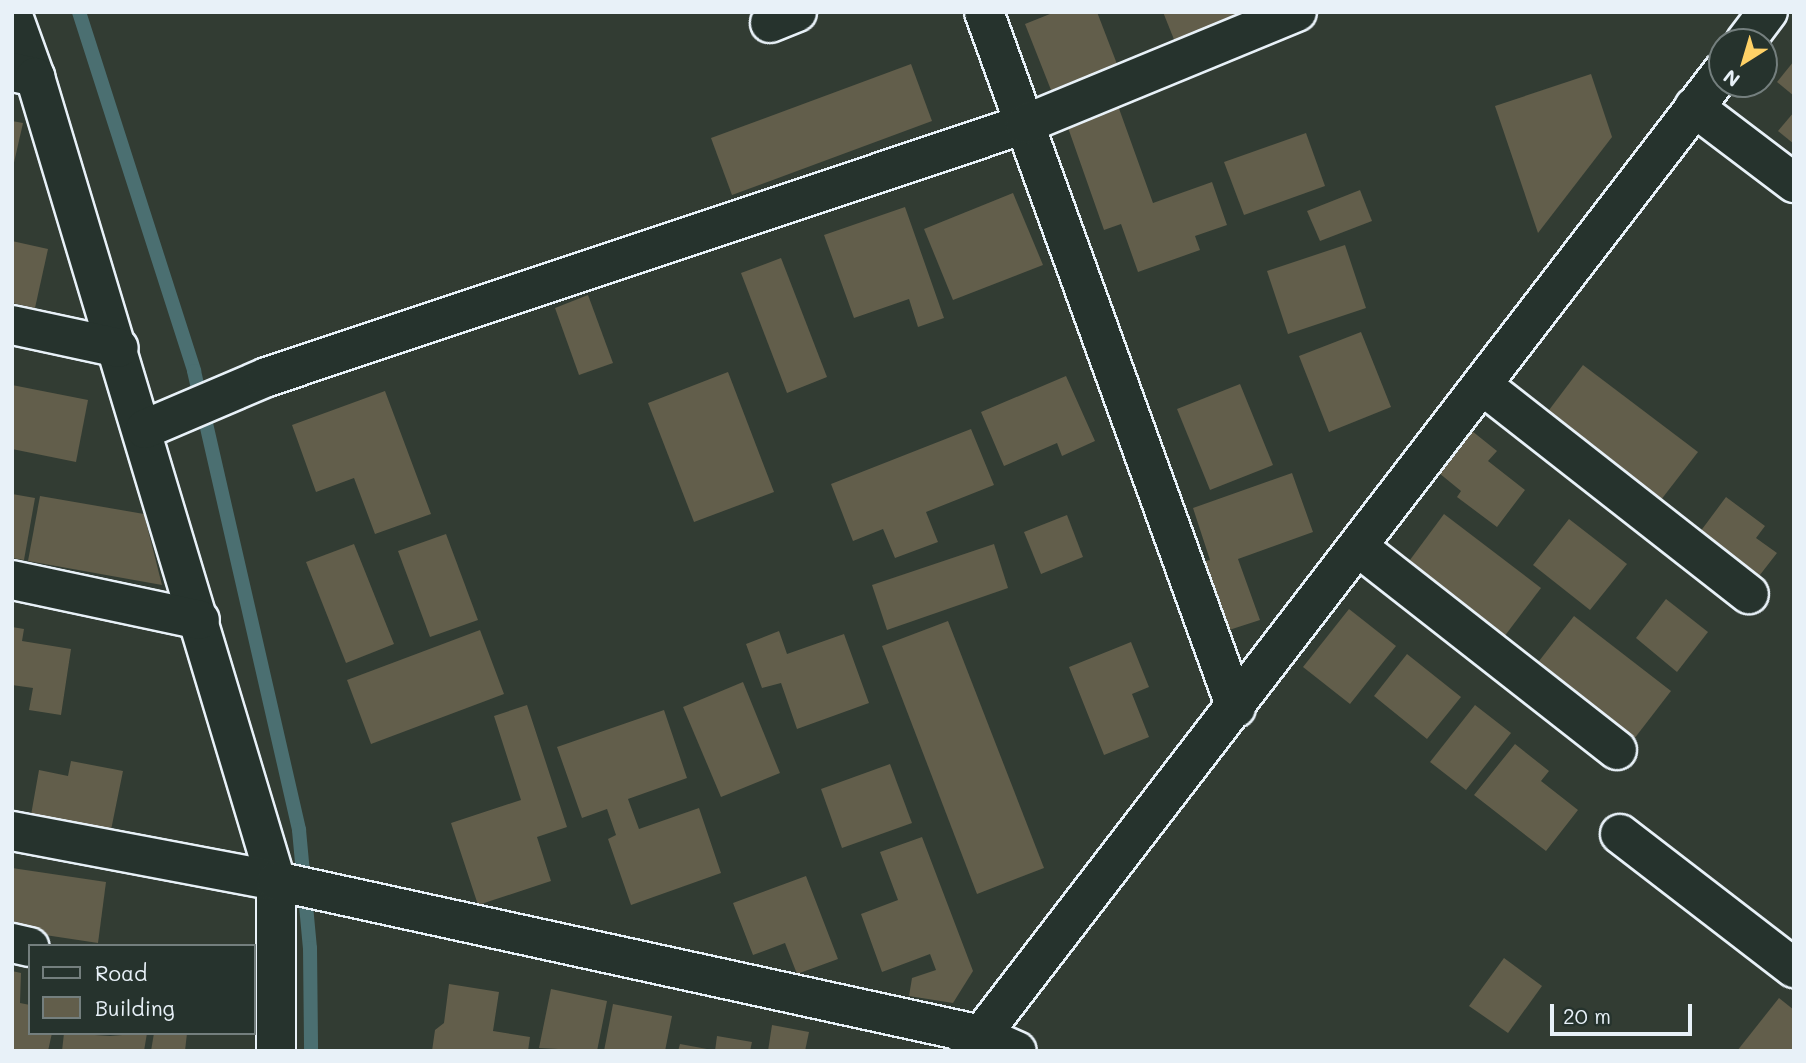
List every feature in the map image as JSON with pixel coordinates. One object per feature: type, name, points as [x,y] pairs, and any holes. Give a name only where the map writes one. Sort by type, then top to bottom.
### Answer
[{"type":"street","points":[[984,12],[1236,708]]},
{"type":"street","points":[[145,429],[267,377],[1025,124],[1297,12]]},
{"type":"street","points":[[1756,28],[1769,12]]},
{"type":"street","points":[[12,13],[24,75],[145,429],[276,881],[276,1051]]},
{"type":"street","points":[[975,1043],[1236,708],[1708,90]]},
{"type":"street","points":[[1694,107],[1794,183]]},
{"type":"street","points":[[12,325],[119,348]]},
{"type":"street","points":[[1482,385],[1749,594]]},
{"type":"street","points":[[1358,547],[1617,750]]},
{"type":"street","points":[[12,580],[200,621]]},
{"type":"street","points":[[12,831],[276,881],[1017,1051]]},
{"type":"street","points":[[1620,834],[1794,968]]},
{"type":"building","points":[[1055,12],[1097,12],[1117,64],[1051,90],[1025,24]]},
{"type":"building","points":[[1163,12],[1242,12],[1245,18],[1177,47]]},
{"type":"building","points":[[1794,61],[1794,96],[1778,81]]},
{"type":"building","points":[[911,64],[932,121],[732,195],[711,138]]},
{"type":"building","points":[[1591,74],[1612,137],[1538,233],[1495,106]]},
{"type":"building","points":[[1117,103],[1153,203],[1212,182],[1227,225],[1195,236],[1200,250],[1138,272],[1121,224],[1104,230],[1066,122]]},
{"type":"building","points":[[1794,112],[1794,144],[1778,131]]},
{"type":"building","points":[[12,121],[23,123],[13,167],[12,166]]},
{"type":"building","points":[[1306,133],[1325,186],[1244,215],[1224,162]]},
{"type":"building","points":[[1360,190],[1372,221],[1320,241],[1307,211]]},
{"type":"building","points":[[1013,193],[1043,265],[953,300],[924,229]]},
{"type":"building","points":[[905,207],[944,318],[918,327],[909,299],[854,318],[824,235]]},
{"type":"building","points":[[12,241],[48,249],[35,308],[12,303]]},
{"type":"building","points":[[1345,245],[1366,308],[1288,334],[1267,271]]},
{"type":"building","points":[[781,258],[827,377],[787,393],[741,273]]},
{"type":"building","points":[[588,295],[613,363],[579,375],[555,308]]},
{"type":"building","points":[[1361,332],[1391,407],[1329,432],[1299,356]]},
{"type":"building","points":[[1583,365],[1698,452],[1657,505],[1543,418]]},
{"type":"building","points":[[728,372],[774,492],[694,522],[648,403]]},
{"type":"building","points":[[1066,376],[1095,441],[1062,456],[1057,443],[1004,466],[981,412]]},
{"type":"building","points":[[1240,384],[1273,465],[1210,490],[1177,409]]},
{"type":"building","points":[[12,385],[88,400],[76,462],[12,449]]},
{"type":"building","points":[[385,391],[431,514],[375,534],[354,478],[316,492],[292,425]]},
{"type":"building","points":[[971,429],[994,485],[926,512],[938,542],[895,558],[883,529],[853,541],[831,484]]},
{"type":"building","points":[[1472,431],[1497,451],[1488,461],[1525,490],[1497,527],[1457,497],[1461,491],[1439,473]]},
{"type":"building","points":[[1292,473],[1313,532],[1238,559],[1260,620],[1226,631],[1202,562],[1210,560],[1193,508]]},
{"type":"building","points":[[12,494],[35,498],[24,560],[12,558]]},
{"type":"building","points":[[40,496],[144,514],[162,585],[28,561]]},
{"type":"building","points":[[1726,497],[1765,526],[1756,538],[1777,553],[1756,580],[1697,536]]},
{"type":"building","points":[[1444,514],[1541,588],[1504,637],[1407,564]]},
{"type":"building","points":[[1067,515],[1083,557],[1041,574],[1024,532]]},
{"type":"building","points":[[1569,519],[1627,564],[1590,610],[1533,565]]},
{"type":"building","points":[[446,534],[478,620],[430,637],[398,551]]},
{"type":"building","points":[[354,544],[394,644],[346,663],[306,562]]},
{"type":"building","points":[[994,544],[1008,588],[887,630],[872,585]]},
{"type":"building","points":[[1666,599],[1708,632],[1677,672],[1636,638]]},
{"type":"building","points":[[1349,609],[1396,646],[1350,704],[1303,667]]},
{"type":"building","points":[[1574,616],[1671,691],[1634,739],[1536,665]]},
{"type":"building","points":[[948,621],[1044,868],[977,894],[882,646]]},
{"type":"building","points":[[12,627],[24,629],[22,641],[71,649],[61,715],[29,710],[33,688],[12,685]]},
{"type":"building","points":[[480,630],[504,694],[371,744],[347,680]]},
{"type":"building","points":[[779,631],[787,654],[844,634],[869,703],[797,729],[781,683],[762,688],[746,644]]},
{"type":"building","points":[[1131,642],[1149,687],[1132,694],[1149,737],[1104,755],[1069,667]]},
{"type":"building","points":[[1407,654],[1461,697],[1427,739],[1374,696]]},
{"type":"building","points":[[743,682],[780,773],[721,797],[683,707]]},
{"type":"building","points":[[527,705],[567,827],[537,837],[551,881],[478,905],[451,823],[521,800],[494,716]]},
{"type":"building","points":[[1475,705],[1511,733],[1466,790],[1430,762]]},
{"type":"building","points":[[664,710],[687,778],[628,799],[639,829],[699,808],[721,873],[631,905],[608,839],[616,835],[607,809],[582,818],[557,747]]},
{"type":"building","points":[[1515,744],[1549,771],[1541,781],[1578,810],[1546,851],[1474,795]]},
{"type":"building","points":[[71,761],[123,771],[111,830],[31,815],[39,770],[68,776]]},
{"type":"building","points":[[890,764],[912,823],[842,848],[821,789]]},
{"type":"building","points":[[922,837],[973,971],[953,1003],[909,996],[912,978],[936,970],[930,954],[882,972],[861,914],[898,900],[880,852]]},
{"type":"building","points":[[12,868],[106,882],[98,943],[12,930]]},
{"type":"building","points":[[806,876],[838,959],[797,974],[785,943],[753,955],[733,903]]},
{"type":"building","points":[[1504,958],[1542,986],[1508,1033],[1469,1006]]},
{"type":"building","points":[[12,971],[21,973],[20,1003],[28,1005],[28,1035],[52,1035],[48,1051],[12,1051]]},
{"type":"building","points":[[449,984],[499,992],[493,1031],[530,1037],[528,1051],[432,1051],[435,1030],[444,1023]]},
{"type":"building","points":[[551,989],[607,1001],[597,1051],[539,1048]]},
{"type":"building","points":[[1779,998],[1794,1010],[1794,1051],[1737,1051]]},
{"type":"building","points":[[613,1004],[672,1016],[665,1051],[604,1051]]},
{"type":"building","points":[[772,1025],[809,1032],[805,1051],[768,1051]]},
{"type":"building","points":[[64,1035],[147,1035],[144,1051],[62,1051]]},
{"type":"building","points":[[154,1035],[187,1035],[185,1051],[151,1051]]},
{"type":"building","points":[[717,1036],[752,1042],[750,1051],[715,1051]]},
{"type":"building","points":[[680,1044],[707,1049],[707,1051],[678,1051]]},
{"type":"waterway","points":[[79,12],[194,371],[299,830],[310,948],[311,1051]]}]
